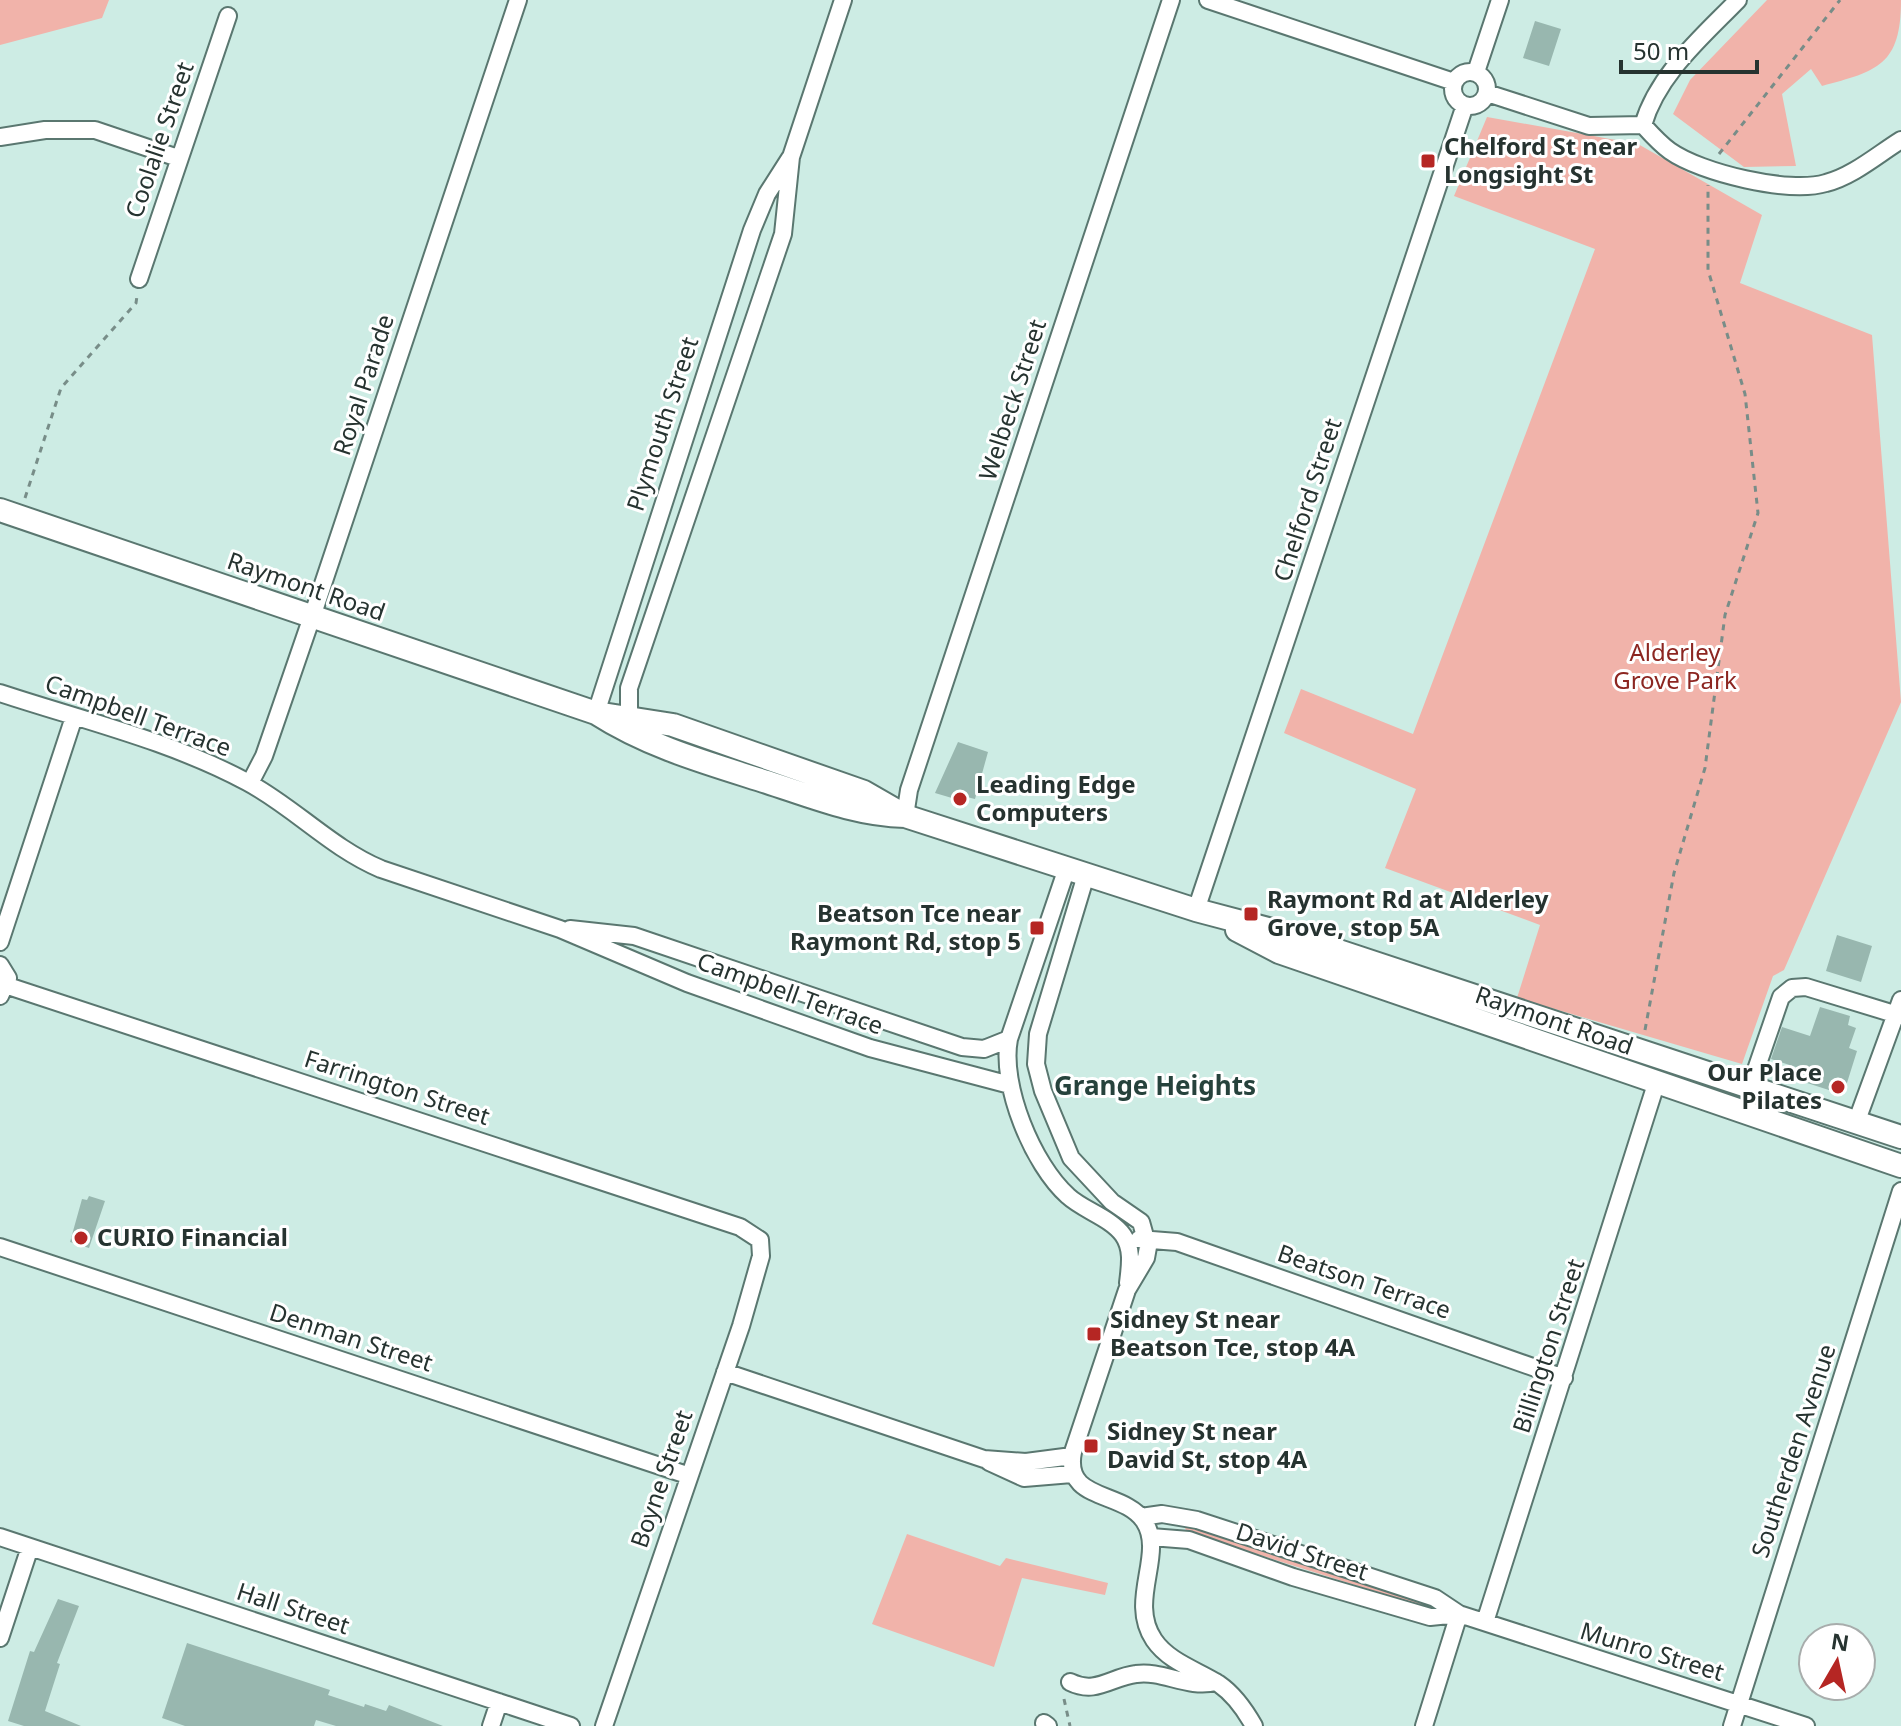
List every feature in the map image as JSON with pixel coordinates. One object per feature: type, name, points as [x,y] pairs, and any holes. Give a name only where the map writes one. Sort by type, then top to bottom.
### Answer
[{"type":"main road","name":"Raymont Road","points":[[9,514],[596,713],[630,734],[665,749],[860,812],[905,816]]},
{"type":"main road","name":"Raymont Road","points":[[596,713],[673,725],[864,792],[905,816],[1196,910],[1287,934],[1901,1137]]},
{"type":"main road","name":"Raymont Road","points":[[1196,910],[1279,952],[1901,1166]]},
{"type":"main road","points":[[1656,1084],[1664,1058]]},
{"type":"street","name":"Royal Parade","points":[[250,783],[264,756],[312,616],[518,0]]},
{"type":"street","name":"Plymouth Street","points":[[629,716],[629,688],[780,241],[791,157],[843,0]]},
{"type":"street","name":"Welbeck Street","points":[[905,816],[909,790],[1171,0]]},
{"type":"street","points":[[1208,0],[1454,82]]},
{"type":"street","points":[[1476,72],[1500,0]]},
{"type":"street","points":[[1643,125],[1653,97],[1664,81],[1738,0]]},
{"type":"street","name":"Coolalie Street","points":[[139,279],[228,16]]},
{"type":"street","points":[[1476,72],[1487,83],[1487,93],[1476,105],[1465,105],[1456,99],[1454,82],[1461,74],[1476,72]]},
{"type":"street","points":[[1487,93],[1589,126],[1643,125],[1671,152],[1708,167],[1767,182],[1814,186],[1844,176],[1901,140]]},
{"type":"street","name":"Chelford Street","points":[[1196,910],[1465,105]]},
{"type":"street","points":[[0,137],[45,130],[95,130],[178,158]]},
{"type":"street","name":"Plymouth Street","points":[[596,713],[752,230],[767,194],[791,157]]},
{"type":"street","name":"Campbell Terrace","points":[[0,693],[174,750],[250,783],[372,865],[560,929],[687,983],[892,1055],[1010,1085]]},
{"type":"street","points":[[0,942],[74,717]]},
{"type":"street","points":[[1076,872],[1032,974],[1009,1039],[1006,1062],[1010,1085],[1030,1140],[1054,1181],[1075,1202],[1119,1230],[1126,1240],[1130,1260],[1127,1290]]},
{"type":"street","points":[[725,1372],[984,1459],[1018,1477],[1041,1479],[1072,1474],[1072,1456],[1127,1290],[1146,1258],[1147,1238],[1141,1222],[1112,1202],[1076,1164],[1043,1091],[1035,1048],[1054,981],[1076,872]]},
{"type":"street","name":"Campbell Terrace","points":[[560,929],[634,936],[958,1046],[980,1050],[1009,1039]]},
{"type":"street","points":[[0,965],[6,971],[4,991]]},
{"type":"street","points":[[1032,974],[1054,981]]},
{"type":"street","points":[[1750,1087],[1781,997],[1792,988],[1806,987],[1899,1010],[1856,1123]]},
{"type":"street","name":"Farrington Street","points":[[4,991],[740,1227],[754,1234],[762,1247]]},
{"type":"street","points":[[956,1073],[958,1046]]},
{"type":"street","name":"Billington Street","points":[[1485,1622],[1656,1084]]},
{"type":"street","name":"Southerden Avenue","points":[[1732,1726],[1901,1191]]},
{"type":"street","name":"Beatson Terrace","points":[[1126,1240],[1147,1238],[1182,1243],[1564,1378]]},
{"type":"street","name":"Denman Street","points":[[0,1247],[687,1475]]},
{"type":"street","name":"Boyne Street","points":[[604,1726],[687,1475],[725,1372],[762,1247]]},
{"type":"street","points":[[984,1459],[1026,1462],[1072,1456]]},
{"type":"street","name":"David Street","points":[[1072,1474],[1084,1488],[1121,1504],[1141,1517],[1162,1514],[1197,1520],[1435,1598],[1459,1614],[1485,1622]]},
{"type":"street","points":[[1141,1517],[1151,1537],[1143,1598],[1151,1634],[1174,1659],[1216,1682],[1236,1699],[1254,1726]]},
{"type":"street","name":"Hall Street","points":[[0,1537],[571,1726]]},
{"type":"street","name":"David Street","points":[[1151,1537],[1189,1540],[1293,1577],[1430,1617],[1459,1614]]},
{"type":"street","points":[[0,1638],[30,1547]]},
{"type":"street","points":[[1424,1726],[1459,1614]]},
{"type":"street","name":"Munro Street","points":[[1485,1622],[1806,1726]]},
{"type":"street","points":[[1068,1687],[1092,1688],[1142,1673],[1187,1684],[1216,1682]]},
{"type":"street","points":[[491,1726],[499,1702]]},
{"type":"path","points":[[1644,1035],[1674,873],[1705,768],[1725,615],[1758,513],[1745,394],[1708,270],[1708,167],[1840,0]]},
{"type":"path","points":[[9,514],[61,388],[136,303],[139,279]]},
{"type":"path","points":[[1068,1687],[1063,1706],[1070,1726]]},
{"type":"green space","points":[[0,0],[109,0],[102,18],[0,45]]},
{"type":"green space","points":[[1767,0],[1901,0],[1900,22],[1891,52],[1872,69],[1822,86],[1811,69],[1782,94],[1796,166],[1744,167],[1673,114],[1690,80]]},
{"type":"green space","name":"Alderley Grove Park","points":[[1487,117],[1638,144],[1762,215],[1740,283],[1872,335],[1901,702],[1784,970],[1773,976],[1742,1064],[1517,998],[1540,925],[1385,868],[1416,789],[1284,733],[1301,689],[1413,734],[1595,249],[1454,196]]},
{"type":"green space","points":[[1189,1525],[1432,1605],[1431,1609],[1187,1532],[1185,1528]]},
{"type":"green space","points":[[907,1534],[1000,1566],[1006,1558],[1108,1583],[1105,1595],[1022,1578],[994,1667],[872,1624]]},
{"type":"building","points":[[1535,21],[1561,29],[1549,66],[1523,58]]},
{"type":"building","points":[[958,742],[988,752],[975,799],[963,796],[962,801],[935,793]]},
{"type":"building","points":[[1837,935],[1872,946],[1861,982],[1826,971]]},
{"type":"building","points":[[1820,1007],[1850,1016],[1848,1025],[1856,1028],[1849,1048],[1857,1051],[1846,1086],[1835,1092],[1804,1082],[1808,1071],[1771,1059],[1782,1027],[1810,1036]]},
{"type":"building","points":[[89,1196],[105,1201],[89,1248],[70,1242],[82,1199],[87,1200]]},
{"type":"building","points":[[58,1599],[79,1606],[57,1663],[60,1664],[45,1711],[81,1726],[24,1726],[8,1721],[30,1651],[34,1652]]},
{"type":"building","points":[[187,1643],[330,1690],[328,1695],[364,1707],[365,1704],[386,1711],[389,1705],[443,1726],[336,1726],[316,1720],[314,1726],[185,1726],[162,1718]]},
{"type":"place","name":"Chelford St near Longsight St","points":[[1428,161]]},
{"type":"place","name":"Leading Edge Computers","points":[[960,799]]},
{"type":"place","name":"Raymont Rd at Alderley Grove, stop 5A","points":[[1251,914]]},
{"type":"place","name":"Beatson Tce near Raymont Rd, stop 5","points":[[1037,928]]},
{"type":"place","name":"Our Place Pilates","points":[[1838,1087]]},
{"type":"place","name":"CURIO Financial","points":[[81,1238]]},
{"type":"place","name":"Sidney St near Beatson Tce, stop 4A","points":[[1094,1334]]},
{"type":"place","name":"Sidney St near David St, stop 4A","points":[[1091,1446]]},
{"type":"district","name":"Grange Heights","points":[[1155,1086]]}]
